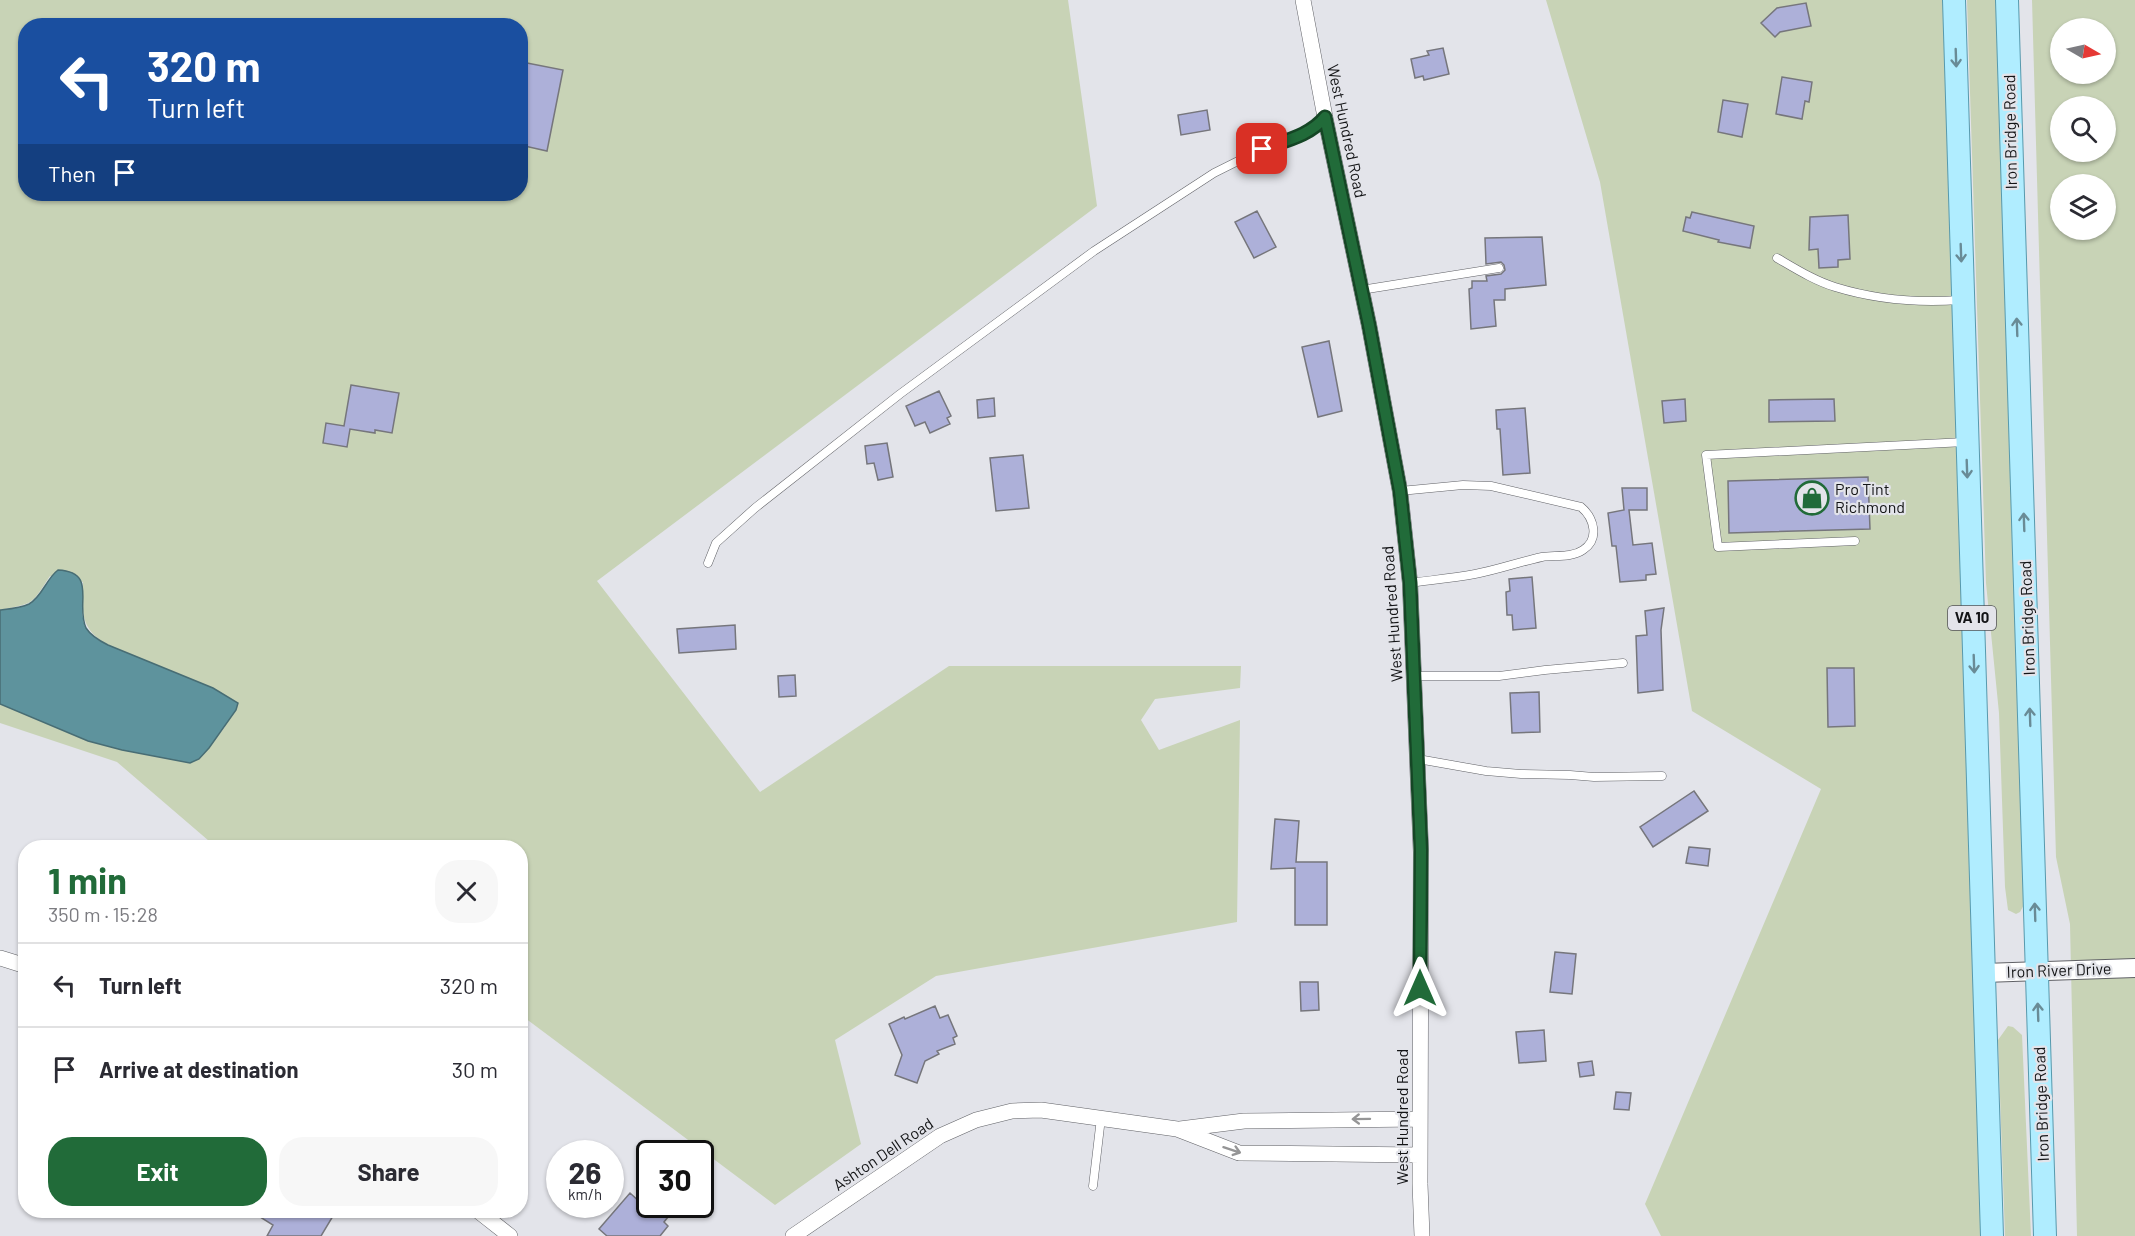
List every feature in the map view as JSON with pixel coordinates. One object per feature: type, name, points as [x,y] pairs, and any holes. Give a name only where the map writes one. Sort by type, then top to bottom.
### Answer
[{"type":"main road","name":"VA 10","points":[[1954,0],[1992,1236]]},
{"type":"main road","name":"Iron Bridge Road","points":[[2007,0],[2045,1236]]},
{"type":"street","name":"West Hundred Road","points":[[1303,0],[1400,491],[1410,583],[1421,850],[1422,1236]]},
{"type":"street","points":[[0,958],[18,964]]},
{"type":"street","name":"Iron River Drive","points":[[1984,973],[2135,968]]},
{"type":"street","name":"Ashton Dell Road","points":[[793,1236],[940,1136],[976,1120],[1012,1112],[1041,1110],[1177,1129],[1239,1153],[1420,1155]]},
{"type":"street","name":"Ashton Dell Road","points":[[1177,1129],[1244,1121],[1420,1119]]},
{"type":"street","points":[[487,1218],[510,1236]]},
{"type":"lane","points":[[708,563],[716,543],[755,508],[900,394],[1094,251],[1214,173],[1262,149],[1308,132],[1318,126],[1325,117]]},
{"type":"lane","points":[[1777,258],[1805,275],[1834,287],[1865,295],[1928,301],[1962,300]]},
{"type":"lane","points":[[1361,290],[1498,268]]},
{"type":"lane","points":[[1855,541],[1718,547],[1706,455],[1966,442]]},
{"type":"lane","points":[[1400,491],[1462,485],[1491,486],[1581,507],[1589,514],[1594,525],[1593,536],[1582,551],[1544,557],[1475,574],[1410,583]]},
{"type":"lane","points":[[1414,676],[1499,676],[1623,663]]},
{"type":"lane","points":[[1418,759],[1486,771],[1521,774],[1594,777],[1662,776]]},
{"type":"lane","points":[[1093,1186],[1101,1118]]},
{"type":"green space","points":[[0,0],[1068,0],[1097,206],[597,581],[760,792],[949,666],[1241,666],[1240,688],[1155,699],[1141,720],[1159,750],[1240,720],[1237,922],[936,976],[835,1040],[861,1144],[775,1205],[714,1159],[714,1140],[688,1140],[528,1020],[528,840],[208,840],[117,762],[0,723],[0,704],[88,741],[190,763],[199,759],[225,727],[213,688],[108,645],[99,639],[92,633],[85,619],[83,582],[50,576],[35,598],[26,604],[0,610]]},
{"type":"green space","points":[[1546,0],[1951,0],[1991,1236],[1661,1236],[1645,1204],[1821,789],[1692,711],[1600,182]]},
{"type":"green space","points":[[1967,0],[2000,0],[2026,901],[2020,912],[2016,914],[2008,910],[2005,887],[1999,713],[1986,583]]},
{"type":"green space","points":[[2032,0],[2135,0],[2135,1236],[2077,1236],[2070,924],[2056,857]]},
{"type":"green space","points":[[2008,1026],[2013,1027],[2022,1035],[2031,1236],[2005,1236],[1998,1040]]},
{"type":"water","points":[[58,570],[70,572],[82,583],[83,619],[86,628],[96,638],[213,688],[238,703],[236,710],[199,759],[190,763],[88,741],[0,704],[0,610],[29,604]]},
{"type":"building","points":[[1806,3],[1811,26],[1780,32],[1775,37],[1761,23],[1777,8]]},
{"type":"building","points":[[1443,48],[1449,74],[1424,80],[1423,76],[1415,78],[1411,59],[1429,55],[1427,51]]},
{"type":"building","points":[[528,63],[563,70],[547,151],[528,147]]},
{"type":"building","points":[[1782,77],[1812,82],[1809,102],[1805,101],[1802,119],[1776,114]]},
{"type":"building","points":[[1723,100],[1748,104],[1742,137],[1718,132]]},
{"type":"building","points":[[1207,110],[1210,130],[1181,135],[1178,115]]},
{"type":"building","points":[[1257,211],[1276,247],[1254,258],[1235,222]]},
{"type":"building","points":[[1692,212],[1754,226],[1750,248],[1718,242],[1719,240],[1683,231],[1686,217],[1690,218]]},
{"type":"building","points":[[1848,215],[1850,259],[1838,260],[1838,267],[1819,268],[1818,249],[1809,250],[1810,217]]},
{"type":"building","points":[[1542,237],[1546,285],[1505,289],[1505,300],[1494,300],[1496,326],[1471,329],[1469,289],[1472,288],[1472,281],[1487,281],[1486,276],[1501,274],[1505,270],[1501,262],[1486,264],[1485,238]]},
{"type":"building","points":[[1329,341],[1342,411],[1318,417],[1302,347]]},
{"type":"building","points":[[351,385],[399,393],[392,433],[350,429],[347,447],[323,443],[326,423],[344,426]]},
{"type":"building","points":[[939,391],[951,416],[947,418],[950,424],[930,433],[925,422],[915,426],[906,406]]},
{"type":"building","points":[[994,398],[995,416],[978,418],[977,400]]},
{"type":"building","points":[[1685,399],[1686,421],[1664,423],[1662,401]]},
{"type":"building","points":[[1834,399],[1835,421],[1769,422],[1769,400]]},
{"type":"building","points":[[1525,408],[1530,473],[1503,475],[1500,429],[1497,429],[1496,410]]},
{"type":"building","points":[[887,443],[893,477],[878,480],[874,463],[867,464],[865,446]]},
{"type":"building","points":[[1023,455],[1029,508],[996,511],[990,458]]},
{"type":"building","points":[[1868,477],[1870,529],[1729,533],[1728,481]]},
{"type":"building","points":[[1622,488],[1647,488],[1647,510],[1629,510],[1633,545],[1652,543],[1656,574],[1646,575],[1646,580],[1620,582],[1616,546],[1612,546],[1608,513],[1624,510]]},
{"type":"building","points":[[1532,577],[1536,628],[1513,630],[1512,615],[1507,615],[1506,592],[1510,591],[1509,579]]},
{"type":"building","points":[[1664,608],[1661,630],[1663,690],[1638,693],[1636,636],[1647,635],[1645,611]]},
{"type":"building","points":[[735,625],[736,649],[679,653],[677,629]]},
{"type":"building","points":[[1827,668],[1854,668],[1855,726],[1828,727]]},
{"type":"building","points":[[795,675],[796,696],[779,697],[778,676]]},
{"type":"building","points":[[1539,692],[1540,732],[1512,733],[1510,693]]},
{"type":"building","points":[[1694,791],[1708,811],[1653,847],[1640,827]]},
{"type":"building","points":[[1275,819],[1299,821],[1296,862],[1327,862],[1327,925],[1295,925],[1295,868],[1271,869]]},
{"type":"building","points":[[1689,847],[1710,849],[1708,866],[1686,863]]},
{"type":"building","points":[[1555,952],[1576,954],[1572,994],[1550,992]]},
{"type":"building","points":[[1300,982],[1318,982],[1319,1010],[1301,1011]]},
{"type":"building","points":[[935,1006],[940,1018],[948,1015],[957,1036],[953,1038],[955,1044],[937,1051],[939,1054],[925,1061],[917,1083],[895,1075],[902,1055],[889,1024]]},
{"type":"building","points":[[1544,1030],[1546,1061],[1519,1063],[1516,1032]]},
{"type":"building","points":[[1592,1061],[1594,1075],[1580,1077],[1578,1063]]},
{"type":"building","points":[[1616,1092],[1631,1093],[1629,1110],[1614,1109]]},
{"type":"building","points":[[630,1193],[636,1198],[636,1218],[667,1218],[664,1222],[668,1226],[660,1236],[607,1236],[599,1229],[608,1218],[624,1218],[624,1200]]},
{"type":"building","points":[[262,1218],[332,1218],[321,1236],[267,1236],[273,1225]]},
{"type":"place","name":"Pro Tint Richmond","points":[[1812,498]]},
{"type":"route","points":[[1262,149],[1308,132],[1318,126],[1325,117],[1369,325],[1400,491],[1410,583],[1421,850],[1420,988]]}]
